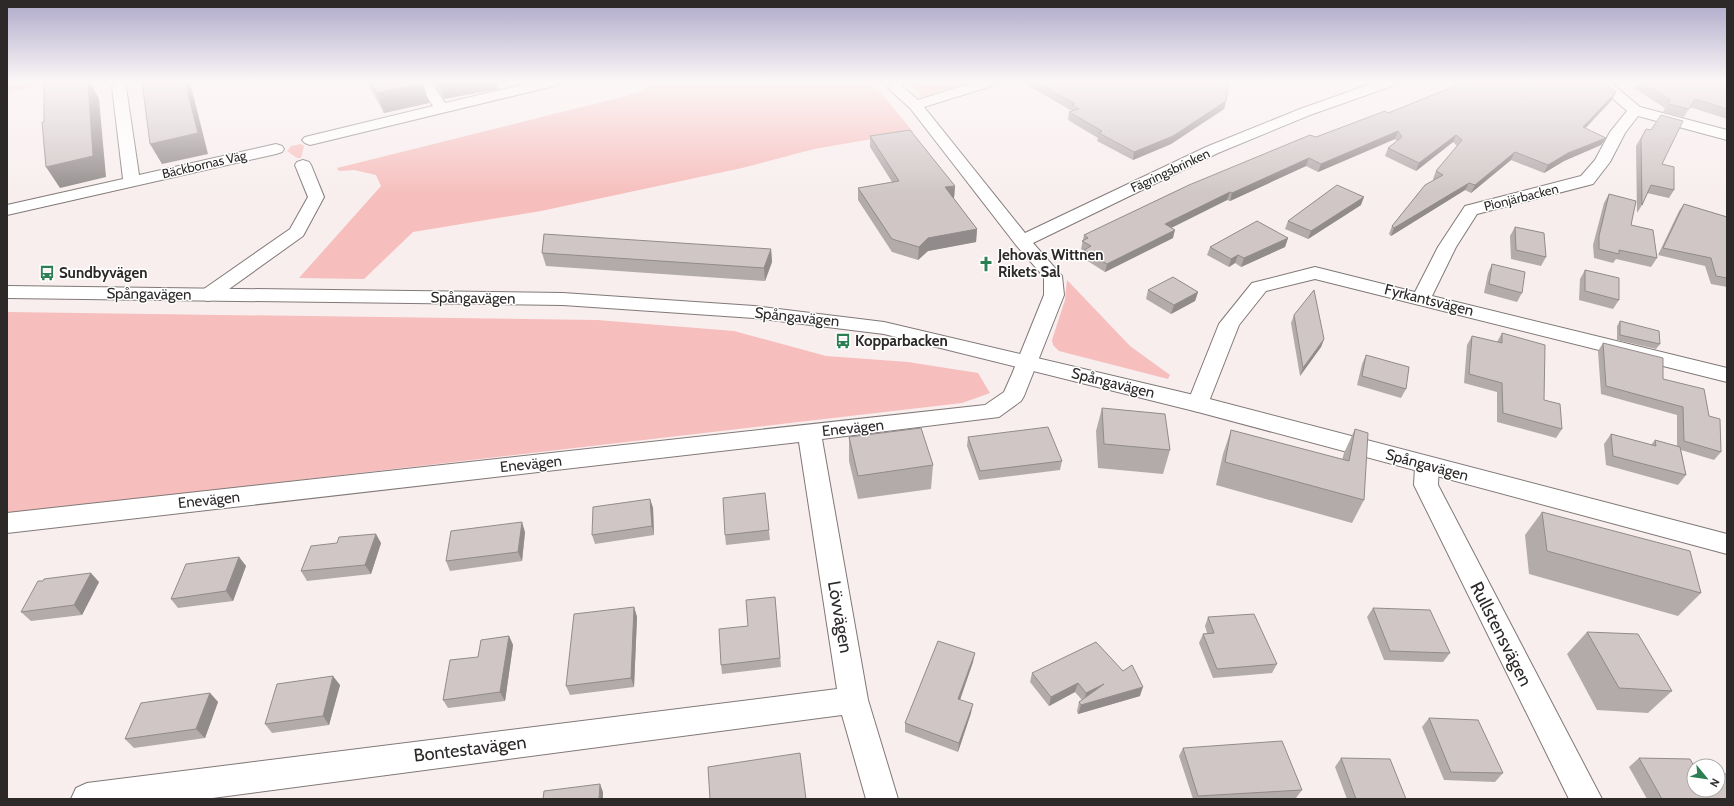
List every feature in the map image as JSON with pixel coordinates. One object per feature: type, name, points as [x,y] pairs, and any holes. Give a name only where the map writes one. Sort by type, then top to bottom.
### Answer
[{"type":"street","points":[[123,120],[131,180]]},
{"type":"street","name":"Bäckbornas Väg","points":[[7,210],[393,120]]},
{"type":"street","points":[[926,120],[1022,241],[1054,276],[1054,295],[1028,363]]},
{"type":"street","name":"Fägringsbrinken","points":[[1022,241],[1212,150],[1286,120]]},
{"type":"street","name":"Pionjärbacken","points":[[1421,298],[1447,247],[1471,210],[1587,180],[1602,162],[1618,132],[1628,120]]},
{"type":"street","points":[[1670,120],[1727,135]]},
{"type":"street","points":[[303,164],[309,156],[314,144],[310,140]]},
{"type":"street","points":[[208,295],[297,232],[316,197],[303,164],[277,155],[285,144]]},
{"type":"street","name":"Fyrkantsvägen","points":[[1198,404],[1229,324],[1259,287],[1316,273],[1727,375]]},
{"type":"street","name":"Spångavägen","points":[[7,292],[563,299],[754,312],[884,328],[1198,404],[1427,466],[1727,544]]},
{"type":"street","name":"Enevägen","points":[[7,523],[991,412],[1013,396],[1028,363]]},
{"type":"street","name":"Lövvägen","points":[[809,432],[854,700],[882,799]]},
{"type":"street","name":"Rullstensvägen","points":[[1427,466],[1426,485],[1586,799]]},
{"type":"street","name":"Bontestavägen","points":[[87,799],[854,700]]},
{"type":"shaded area","points":[[531,120],[903,120],[913,132],[814,149],[742,168],[541,211],[413,232],[364,279],[299,278],[381,186],[376,175],[354,170],[339,171],[337,168]]},
{"type":"shaded area","points":[[301,144],[304,146],[301,158],[297,158],[287,151],[291,146]]},
{"type":"shaded area","points":[[1067,280],[1130,346],[1170,375],[1168,379],[1059,351],[1053,345],[1052,340],[1065,300]]},
{"type":"shaded area","points":[[7,312],[597,320],[734,331],[826,356],[908,362],[978,373],[990,393],[962,403],[7,514]]},
{"type":"building","points":[[44,120],[91,120],[93,156],[46,167],[42,122],[44,122]]},
{"type":"building","points":[[147,120],[195,120],[198,133],[150,144]]},
{"type":"building","points":[[1082,120],[1198,120],[1173,136],[1134,152],[1099,133],[1102,131]]},
{"type":"building","points":[[1362,120],[1590,120],[1583,127],[1606,138],[1568,153],[1548,165],[1515,152],[1475,185],[1469,183],[1394,228],[1392,226],[1425,185],[1443,175],[1436,171],[1462,140],[1456,135],[1419,163],[1388,148],[1402,137],[1398,131],[1321,164],[1309,158],[1232,193],[1230,192],[1165,224],[1175,230],[1107,264],[1084,250],[1091,246],[1082,241],[1088,238],[1084,235],[1189,185],[1310,135],[1316,137]]},
{"type":"building","points":[[1658,120],[1683,121],[1662,164],[1674,167],[1674,190],[1651,185],[1642,205],[1641,139],[1646,129],[1651,130]]},
{"type":"building","points":[[910,130],[955,186],[945,187],[977,229],[928,238],[919,247],[892,239],[858,188],[899,181],[870,136]]},
{"type":"building","points":[[1337,185],[1364,197],[1311,231],[1288,221]]},
{"type":"building","points":[[1609,194],[1636,201],[1631,225],[1653,230],[1657,258],[1619,250],[1619,254],[1599,249],[1599,236]]},
{"type":"building","points":[[1684,204],[1727,217],[1727,278],[1716,276],[1711,258],[1663,248]]},
{"type":"building","points":[[1257,221],[1288,238],[1244,258],[1238,255],[1231,259],[1210,247]]},
{"type":"building","points":[[1515,227],[1544,233],[1546,257],[1516,250]]},
{"type":"building","points":[[544,234],[771,249],[764,268],[542,253]]},
{"type":"building","points":[[1492,264],[1525,272],[1522,293],[1489,284]]},
{"type":"building","points":[[1585,270],[1619,278],[1619,300],[1585,291]]},
{"type":"building","points":[[1173,277],[1198,292],[1174,305],[1148,290]]},
{"type":"building","points":[[1314,290],[1324,339],[1303,368],[1294,315]]},
{"type":"building","points":[[1620,321],[1659,331],[1660,344],[1620,335]]},
{"type":"building","points":[[1502,333],[1545,345],[1544,400],[1560,404],[1562,429],[1503,413],[1502,383],[1469,374],[1472,336],[1502,343]]},
{"type":"building","points":[[1603,343],[1663,358],[1663,379],[1704,389],[1709,416],[1720,419],[1721,452],[1684,441],[1683,407],[1606,386]]},
{"type":"building","points":[[1366,355],[1409,367],[1406,389],[1362,376]]},
{"type":"building","points":[[1102,408],[1165,414],[1170,450],[1104,444]]},
{"type":"building","points":[[1048,427],[1062,461],[980,471],[968,437]]},
{"type":"building","points":[[921,428],[933,465],[858,476],[849,437]]},
{"type":"building","points":[[1355,429],[1368,433],[1364,500],[1225,462],[1231,430],[1349,461]]},
{"type":"building","points":[[1611,434],[1656,446],[1655,440],[1680,447],[1686,475],[1613,456]]},
{"type":"building","points":[[765,493],[769,530],[725,535],[723,498]]},
{"type":"building","points":[[650,499],[652,526],[592,535],[593,507]]},
{"type":"building","points":[[1542,512],[1690,551],[1701,593],[1547,551]]},
{"type":"building","points":[[522,522],[518,552],[446,561],[451,531]]},
{"type":"building","points":[[376,534],[365,565],[301,571],[311,546],[337,543],[339,537]]},
{"type":"building","points":[[239,557],[226,591],[171,599],[186,564]]},
{"type":"building","points":[[91,573],[74,605],[21,612],[38,581]]},
{"type":"building","points":[[775,597],[780,658],[721,665],[719,629],[748,626],[746,600]]},
{"type":"building","points":[[634,607],[631,678],[566,686],[574,614]]},
{"type":"building","points":[[1373,608],[1430,610],[1450,653],[1390,651]]},
{"type":"building","points":[[1254,614],[1277,664],[1217,669],[1203,634],[1214,633],[1208,617]]},
{"type":"building","points":[[1587,632],[1638,634],[1672,691],[1619,688]]},
{"type":"building","points":[[509,636],[500,692],[443,700],[450,660],[478,657],[481,640]]},
{"type":"building","points":[[938,641],[975,653],[958,699],[973,704],[959,743],[905,723]]},
{"type":"building","points":[[1096,642],[1123,671],[1132,665],[1143,687],[1081,705],[1079,702],[1104,684],[1086,693],[1078,683],[1051,697],[1032,673]]},
{"type":"building","points":[[333,676],[323,716],[265,724],[277,684]]},
{"type":"building","points":[[210,693],[196,729],[125,739],[141,703]]},
{"type":"building","points":[[1429,718],[1478,720],[1503,773],[1451,772]]},
{"type":"building","points":[[1282,741],[1302,790],[1198,796],[1183,748]]},
{"type":"building","points":[[800,753],[806,799],[710,799],[708,767]]},
{"type":"building","points":[[1341,758],[1390,759],[1406,799],[1356,799]]},
{"type":"building","points":[[1639,758],[1686,759],[1686,798],[1726,798],[1727,774],[1727,799],[1662,799]]},
{"type":"building","points":[[600,784],[599,799],[543,799],[544,791]]},
{"type":"place","name":"Jehovas Wittnen Rikets Sal","points":[[986,264]]},
{"type":"place","name":"Sundbyvägen","points":[[47,273]]},
{"type":"place","name":"Kopparbacken","points":[[843,341]]}]
